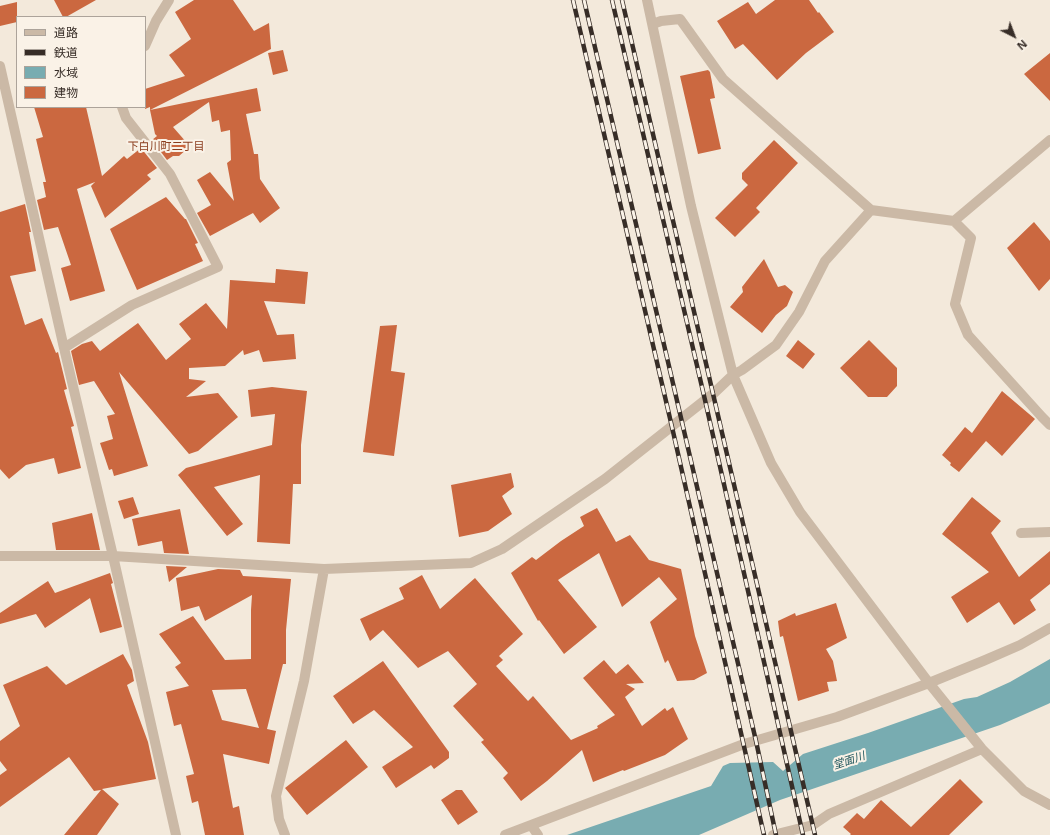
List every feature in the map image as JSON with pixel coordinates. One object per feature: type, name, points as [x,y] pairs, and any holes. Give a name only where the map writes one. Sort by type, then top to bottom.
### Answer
[{"type":"street","points":[[146,44],[156,21],[169,0]]},
{"type":"street","points":[[647,0],[691,206],[733,374],[771,463],[800,512],[929,683],[982,749],[1024,791],[1050,805]]},
{"type":"street","points":[[653,24],[661,21],[680,19],[723,79],[870,210],[954,221],[971,238],[955,304],[968,335],[1050,425]]},
{"type":"street","points":[[0,66],[176,835]]},
{"type":"street","points":[[64,348],[132,305],[218,267],[170,174],[126,118],[122,108]]},
{"type":"street","points":[[954,221],[1050,140]]},
{"type":"street","points":[[0,556],[113,556],[324,569],[471,563],[502,549],[605,479],[714,393],[733,374],[742,370],[776,345],[799,312],[825,261],[870,210]]},
{"type":"street","points":[[1021,533],[1050,532]]},
{"type":"street","points":[[285,835],[279,819],[276,796],[304,681],[324,569]]},
{"type":"street","points":[[505,835],[534,832],[744,744],[837,717],[929,683],[1020,645],[1050,628]]},
{"type":"street","points":[[773,835],[813,825],[829,814],[982,749]]},
{"type":"water","name":"堂面川","points":[[1050,659],[1050,703],[1000,725],[780,800],[699,835],[567,835],[711,786],[723,766],[730,763],[773,762],[783,771],[803,754],[964,699],[977,697],[1010,682]]},
{"type":"building","points":[[54,0],[96,0],[68,16],[62,16]]},
{"type":"building","points":[[194,0],[233,0],[254,31],[269,23],[271,49],[150,110],[150,107],[145,109],[146,89],[185,76],[169,55],[191,39],[175,12]]},
{"type":"building","points":[[775,0],[809,0],[834,32],[806,53],[777,80],[743,44],[735,49],[717,21],[748,2],[756,14]]},
{"type":"building","points":[[17,2],[16,22],[0,26],[0,6]]},
{"type":"building","points":[[283,50],[288,71],[273,75],[268,53]]},
{"type":"building","points":[[1050,53],[1050,101],[1024,74]]},
{"type":"building","points":[[708,70],[710,72],[715,98],[710,99],[721,149],[698,154],[680,76]]},
{"type":"building","points":[[257,88],[261,111],[246,114],[254,154],[258,154],[260,179],[280,208],[260,223],[253,213],[210,236],[197,213],[211,205],[197,180],[210,172],[234,201],[227,163],[231,160],[230,130],[221,132],[219,120],[212,122],[209,102],[173,127],[187,143],[187,149],[179,156],[173,156],[167,160],[152,140],[157,136],[155,134],[150,110]]},
{"type":"building","points":[[34,108],[86,108],[102,176],[124,156],[127,159],[141,148],[157,168],[147,175],[151,179],[105,218],[91,186],[95,182],[77,189],[105,291],[70,301],[61,268],[71,265],[58,227],[44,230],[37,200],[46,197],[43,182],[46,182],[36,139],[43,137]]},
{"type":"building","points":[[774,140],[798,163],[756,208],[760,212],[735,237],[715,218],[748,185],[742,179],[742,173]]},
{"type":"building","points":[[166,197],[186,219],[198,243],[195,244],[203,261],[137,290],[110,229]]},
{"type":"building","points":[[25,204],[31,232],[29,232],[36,271],[10,276],[25,325],[42,318],[56,353],[58,352],[67,389],[64,390],[74,426],[71,427],[81,468],[58,474],[54,458],[26,465],[9,479],[0,469],[0,212]]},
{"type":"building","points":[[1034,222],[1050,241],[1050,279],[1039,291],[1007,248]]},
{"type":"building","points":[[764,259],[778,287],[785,285],[793,292],[787,306],[776,315],[762,333],[730,307],[743,292],[742,287]]},
{"type":"building","points":[[276,269],[308,272],[305,304],[264,301],[277,335],[294,334],[296,359],[263,362],[259,350],[244,355],[243,350],[225,366],[189,368],[189,379],[206,381],[186,397],[218,393],[238,417],[198,451],[189,454],[119,372],[148,466],[114,476],[112,469],[109,470],[100,443],[113,439],[107,416],[115,414],[94,381],[79,385],[71,351],[82,344],[92,341],[100,351],[138,323],[166,360],[191,339],[179,324],[206,303],[227,329],[230,280],[275,283]]},
{"type":"building","points":[[397,325],[391,371],[405,373],[394,456],[363,452],[380,326]]},
{"type":"building","points":[[798,340],[815,354],[803,369],[786,356]]},
{"type":"building","points":[[869,340],[897,368],[897,386],[887,397],[868,397],[840,368]]},
{"type":"building","points":[[272,387],[307,391],[301,445],[301,484],[293,484],[290,544],[257,542],[260,475],[214,487],[243,524],[227,536],[178,475],[186,468],[272,445],[275,414],[251,417],[248,390]]},
{"type":"building","points":[[1002,391],[1035,419],[1002,456],[986,441],[959,472],[950,465],[951,463],[942,455],[965,427],[972,433]]},
{"type":"building","points":[[511,473],[514,487],[502,496],[512,514],[488,531],[459,537],[451,485]]},
{"type":"building","points":[[133,497],[139,514],[124,519],[118,501]]},
{"type":"building","points":[[972,497],[1001,521],[991,533],[1019,577],[1050,551],[1050,584],[1030,600],[1036,610],[1014,625],[999,602],[967,623],[951,597],[989,572],[942,534]]},
{"type":"building","points":[[597,508],[616,542],[630,535],[649,560],[681,569],[695,636],[707,673],[694,680],[677,681],[668,660],[665,663],[650,622],[677,599],[659,577],[622,607],[599,553],[558,580],[597,627],[564,654],[539,620],[538,621],[511,573],[532,557],[536,560],[584,526],[580,517]]},
{"type":"building","points":[[180,509],[189,554],[164,553],[162,541],[138,546],[132,519]]},
{"type":"building","points":[[92,513],[100,550],[56,550],[52,523]]},
{"type":"building","points":[[166,566],[187,567],[169,582]]},
{"type":"building","points":[[218,569],[240,570],[243,576],[291,579],[286,630],[286,664],[283,664],[267,729],[276,731],[269,764],[223,754],[233,808],[239,806],[244,835],[205,835],[198,801],[192,803],[186,776],[194,774],[181,724],[174,726],[166,692],[189,686],[175,667],[181,663],[159,634],[193,616],[225,660],[251,659],[252,595],[205,621],[199,606],[181,611],[176,578]],"holes":[[[246,689],[259,728],[222,720],[212,690]]]},
{"type":"building","points":[[110,573],[113,583],[111,584],[122,627],[100,633],[90,598],[45,628],[36,614],[0,624],[0,613],[48,581],[55,593]]},
{"type":"building","points":[[422,575],[440,609],[475,578],[523,634],[499,656],[503,660],[496,666],[528,701],[533,696],[571,740],[598,728],[597,726],[615,715],[583,678],[604,660],[616,674],[628,664],[644,683],[626,684],[635,689],[625,697],[642,726],[665,708],[667,711],[673,707],[688,739],[665,755],[593,782],[582,750],[547,781],[521,801],[503,778],[508,773],[481,742],[484,740],[453,706],[477,684],[448,651],[418,668],[383,630],[370,641],[360,619],[404,599],[399,588]]},
{"type":"building","points":[[836,603],[847,638],[826,649],[833,661],[837,681],[827,682],[829,691],[798,701],[783,636],[780,637],[778,621],[795,613],[796,616]]},
{"type":"building","points":[[123,654],[132,670],[134,681],[127,685],[148,742],[156,779],[102,789],[119,804],[97,835],[64,835],[101,790],[94,791],[69,757],[0,807],[0,775],[7,770],[0,761],[0,741],[20,726],[3,685],[47,666],[66,685]]},
{"type":"building","points":[[383,661],[449,752],[449,758],[434,769],[431,765],[396,788],[382,767],[413,747],[374,710],[353,724],[333,696]]},
{"type":"building","points":[[346,740],[368,767],[307,815],[285,788]]},
{"type":"building","points":[[960,779],[983,802],[949,835],[850,835],[851,834],[843,827],[857,813],[864,819],[881,800],[911,827]]},
{"type":"building","points":[[456,790],[462,790],[478,812],[458,825],[441,800]]},
{"type":"railway","points":[[573,0],[672,427],[764,835]]},
{"type":"railway","points":[[584,0],[756,741],[776,835]]},
{"type":"railway","points":[[612,0],[705,400],[803,835]]},
{"type":"railway","points":[[622,0],[815,835]]},
{"type":"district","name":"下白川町二丁目","points":[[166,147]]}]
